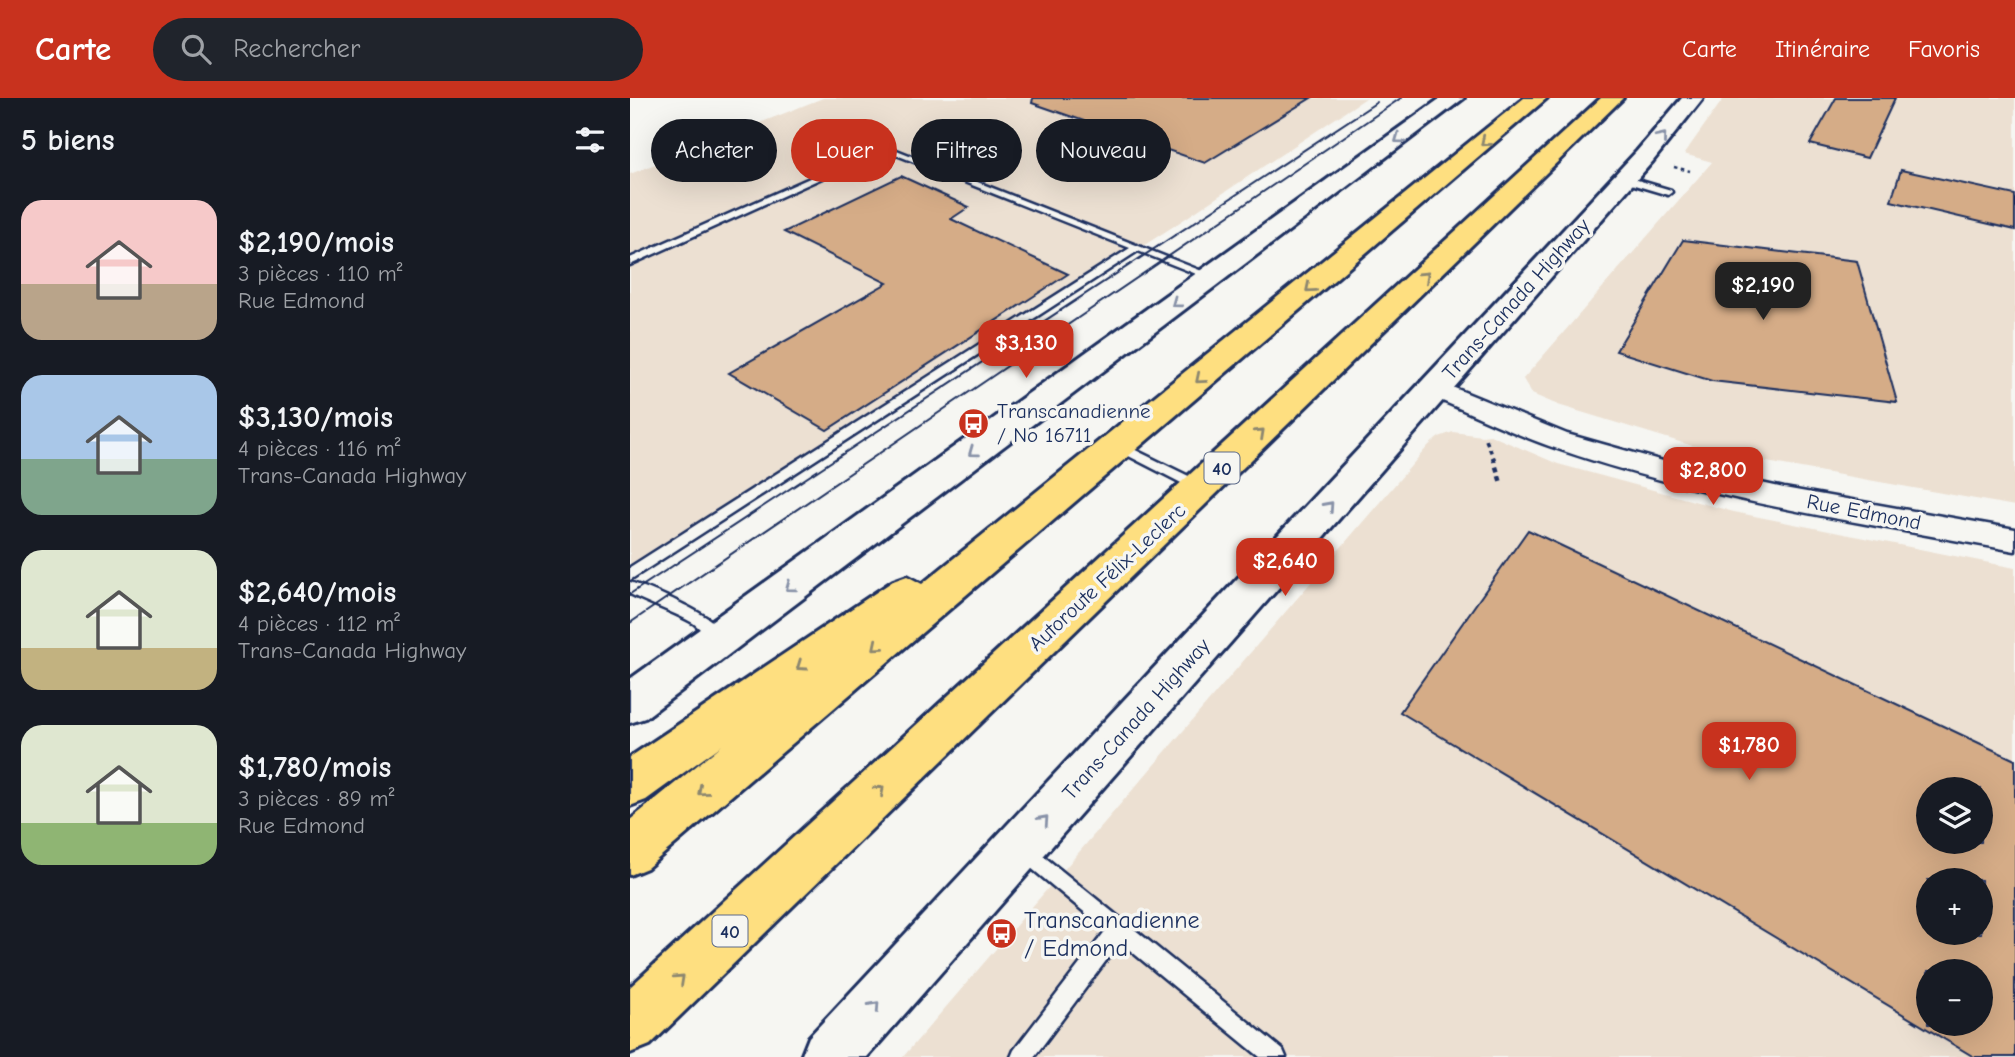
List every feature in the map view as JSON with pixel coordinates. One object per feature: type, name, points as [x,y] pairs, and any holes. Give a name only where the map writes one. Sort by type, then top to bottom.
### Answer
[{"type":"highway","points":[[630,851],[1537,98]]},
{"type":"highway","name":"Autoroute Félix-Leclerc","points":[[630,1025],[1613,98]]},
{"type":"highway","points":[[630,784],[1118,446]]},
{"type":"main road","points":[[630,704],[1454,98]]},
{"type":"main road","name":"Trans-Canada Highway","points":[[830,1057],[1624,179],[1693,98]]},
{"type":"street","name":"Rue Edmond","points":[[1435,388],[1558,440],[1658,469],[1717,484],[2015,540]]},
{"type":"lane","points":[[630,262],[884,147],[1212,276]]},
{"type":"lane","points":[[1624,179],[1668,192]]},
{"type":"lane","points":[[630,574],[1136,248]]},
{"type":"lane","points":[[1118,446],[1202,488]]},
{"type":"lane","points":[[630,588],[698,619],[721,637]]},
{"type":"lane","points":[[1019,848],[1120,927],[1276,1057]]},
{"type":"lane","points":[[1021,1057],[1120,927]]},
{"type":"path","points":[[1674,167],[1690,171]]},
{"type":"path","points":[[1483,433],[1500,474],[1501,484]]},
{"type":"shaded area","points":[[823,98],[1366,98],[1174,226],[630,577],[630,174],[651,166],[651,182],[777,182],[777,119],[770,119]]},
{"type":"shaded area","points":[[1724,98],[2015,98],[2015,506],[1716,453],[1558,405],[1532,394],[1523,379],[1712,162],[1684,154]]},
{"type":"shaded area","points":[[1453,432],[1490,435],[1558,464],[1734,512],[2015,568],[2015,1057],[903,1057],[1429,445],[1439,437]]},
{"type":"building","points":[[1033,98],[1311,98],[1205,163],[1171,151],[1171,119],[1078,119],[1032,103]]},
{"type":"building","points":[[1836,98],[1895,98],[1867,158],[1810,144]]},
{"type":"building","points":[[1901,170],[2015,195],[2015,230],[1891,201]]},
{"type":"building","points":[[901,176],[969,207],[951,219],[1068,274],[827,430],[729,373],[887,283],[784,232],[888,182],[897,182],[897,178]]},
{"type":"building","points":[[1683,240],[1857,261],[1897,402],[1712,381],[1616,351]]},
{"type":"building","points":[[1528,530],[2015,760],[2015,1057],[1974,1057],[1939,1036],[1993,1036],[1993,959],[1916,959],[1916,1022],[1400,712]]},
{"type":"tram line","points":[[630,623],[1401,98]]},
{"type":"tram line","points":[[630,594],[1377,102]]},
{"type":"place","name":"Transcanadienne / No 16711","points":[[974,423]]},
{"type":"place","name":"Transcanadienne / Edmond","points":[[1001,934]]}]
